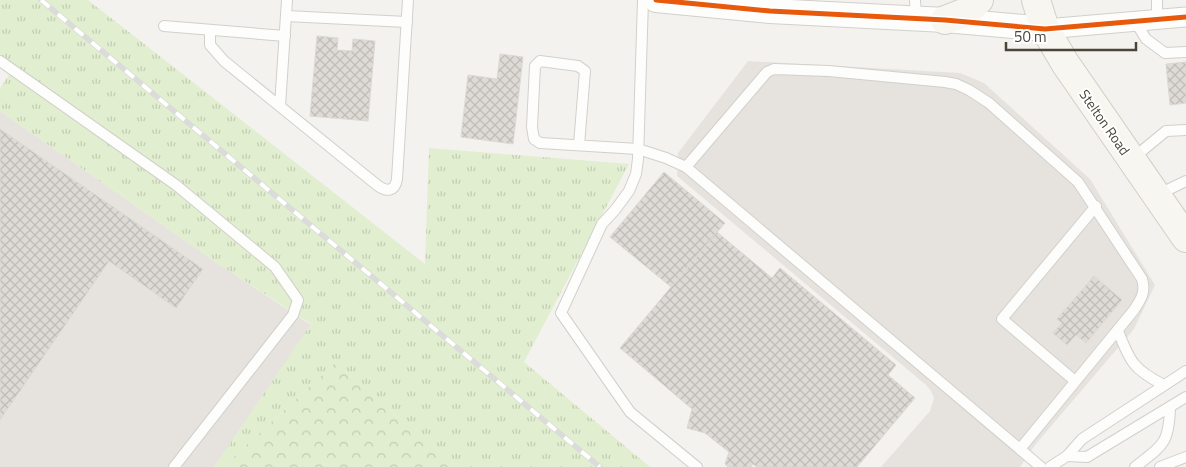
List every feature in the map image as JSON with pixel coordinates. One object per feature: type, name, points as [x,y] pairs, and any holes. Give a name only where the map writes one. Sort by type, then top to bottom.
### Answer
[{"type":"main road","points":[[945,20],[966,12],[979,0]]},
{"type":"main road","name":"Stelton Road","points":[[1036,0],[1046,29],[1080,87],[1186,238]]},
{"type":"street","points":[[656,0],[873,13],[915,9],[945,20],[1046,29],[1186,17]]},
{"type":"lane","points":[[280,106],[287,0]]},
{"type":"lane","points":[[210,30],[210,45],[224,61],[383,190],[390,191],[393,189],[397,179],[408,0]]},
{"type":"lane","points":[[643,0],[636,174],[629,191],[602,224],[561,313],[630,412],[697,467]]},
{"type":"lane","points":[[1157,0],[1157,20]]},
{"type":"lane","points":[[286,16],[407,22]]},
{"type":"lane","points":[[1136,21],[1146,39],[1165,53],[1186,52]]},
{"type":"lane","points":[[164,26],[286,36]]},
{"type":"lane","points":[[0,61],[176,185],[276,267],[298,300],[293,315],[174,467]]},
{"type":"lane","points":[[579,145],[585,71],[578,66],[540,61],[536,66],[532,127],[534,139],[540,143],[638,149],[686,167],[1041,467]]},
{"type":"lane","points":[[686,167],[770,70],[829,71],[945,82],[956,84],[969,90],[989,103],[1078,182],[1096,206],[1142,279],[1145,287],[1144,295],[1118,331],[1020,449]]},
{"type":"lane","points":[[1131,160],[1166,131],[1186,130]]},
{"type":"lane","points":[[1156,195],[1186,181]]},
{"type":"lane","points":[[1075,381],[1002,319],[1096,206]]},
{"type":"lane","points":[[1118,331],[1132,363],[1150,378],[1164,385]]},
{"type":"lane","points":[[1050,467],[1067,456],[1082,439],[1186,371]]},
{"type":"lane","points":[[1067,456],[1087,457],[1186,397]]},
{"type":"lane","points":[[1135,467],[1164,443],[1170,427],[1170,407]]},
{"type":"lane","points":[[1160,467],[1186,456]]},
{"type":"shaded area","points":[[748,61],[960,73],[984,83],[1090,179],[1155,285],[1134,329],[1035,445],[1020,467],[881,467],[930,411],[934,398],[931,391],[677,176],[678,153]],"holes":[[[1094,276],[1122,300],[1086,343],[1076,335],[1067,345],[1053,333],[1062,323],[1057,319]]]},
{"type":"shaded area","points":[[0,111],[217,263],[311,325],[214,467],[0,467]]},
{"type":"green space","points":[[0,0],[88,0],[425,264],[429,148],[629,164],[524,362],[650,467],[458,467],[335,363],[228,462],[226,467],[214,467],[311,324],[217,263],[0,111],[0,88],[15,66],[0,54]]},
{"type":"green space","points":[[335,363],[458,467],[226,467],[228,462]]},
{"type":"building","points":[[317,36],[338,38],[337,50],[352,51],[353,39],[375,41],[368,121],[310,116]]},
{"type":"building","points":[[500,54],[523,57],[513,144],[461,137],[468,75],[497,79]]},
{"type":"building","points":[[1186,62],[1186,103],[1170,105],[1166,64]]},
{"type":"building","points":[[0,129],[203,269],[176,308],[109,261],[0,420]]},
{"type":"building","points":[[664,172],[725,223],[671,287],[610,237]]},
{"type":"building","points":[[717,232],[772,278],[780,268],[896,365],[888,375],[915,398],[857,467],[757,467],[753,464],[751,467],[728,467],[725,464],[729,452],[705,433],[687,428],[692,409],[620,348]]},
{"type":"building","points":[[1094,276],[1122,300],[1086,343],[1076,335],[1067,345],[1053,333],[1062,323],[1057,319]]},
{"type":"railway","points":[[41,0],[600,467]]},
{"type":"cycle path","points":[[656,0],[770,11],[945,20],[1045,29],[1186,17]]}]
